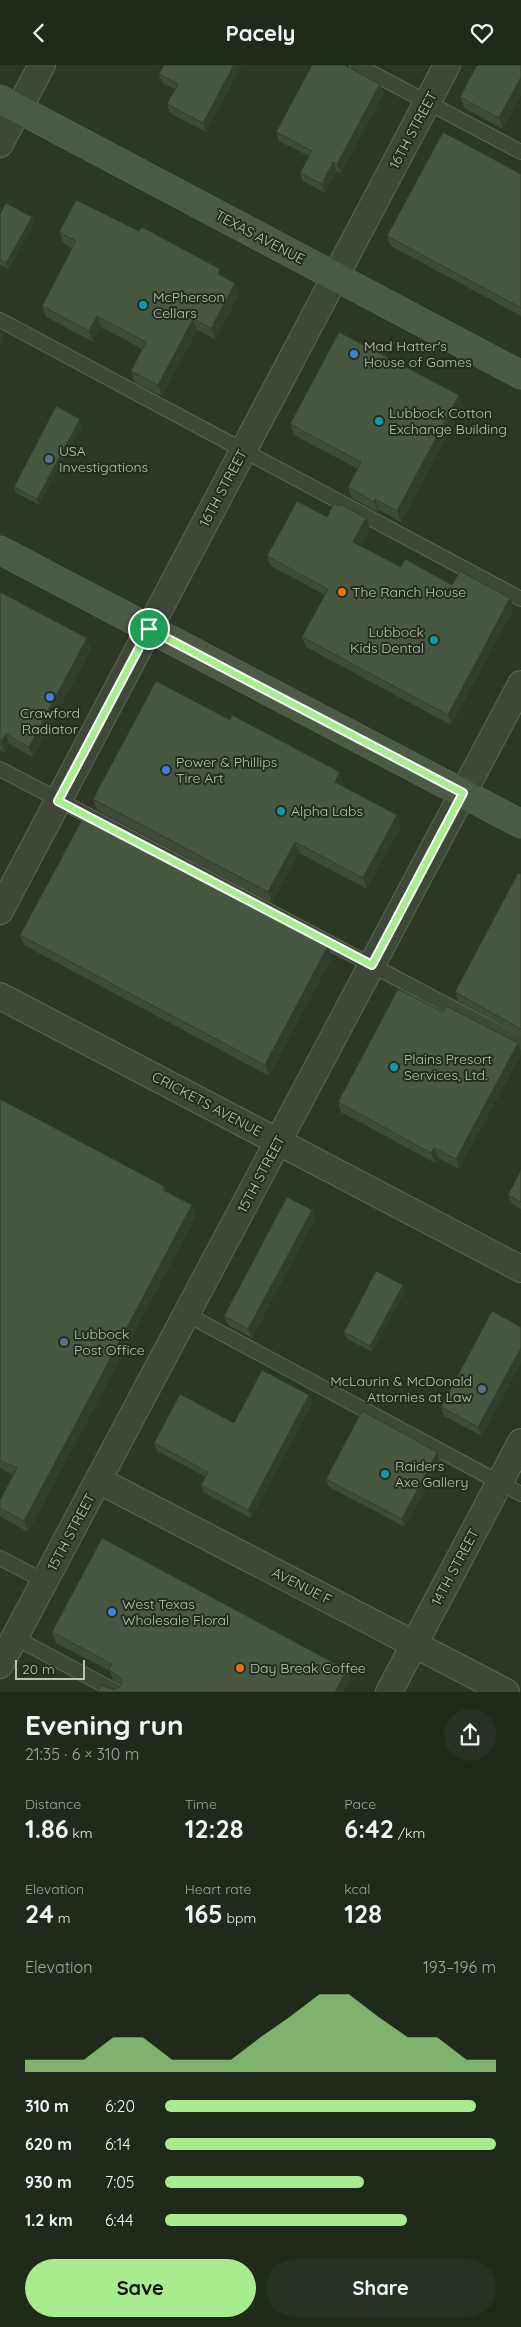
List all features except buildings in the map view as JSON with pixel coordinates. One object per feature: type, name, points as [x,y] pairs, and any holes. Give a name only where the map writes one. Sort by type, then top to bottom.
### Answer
[{"type":"main road","name":"TEXAS AVENUE","points":[[9,104],[521,375]]},
{"type":"main road","points":[[0,550],[521,824]]},
{"type":"street","points":[[0,144],[9,104],[42,65]]},
{"type":"street","name":"16TH STREET","points":[[0,911],[447,65]]},
{"type":"street","name":"15TH STREET","points":[[0,1665],[521,684]]},
{"type":"street","name":"CRICKETS AVENUE","points":[[0,995],[521,1269]]},
{"type":"street","name":"14TH STREET","points":[[389,1692],[415,1644],[510,1488],[521,1442]]},
{"type":"street","name":"AVENUE F","points":[[98,1480],[506,1692]]},
{"type":"lane","points":[[357,65],[521,152]]},
{"type":"lane","points":[[0,321],[521,599]]},
{"type":"lane","points":[[0,769],[521,1044]]},
{"type":"lane","points":[[186,1314],[510,1488]]},
{"type":"lane","points":[[0,1558],[44,1581]]},
{"type":"lane","points":[[14,1637],[117,1692]]},
{"type":"place","name":"McPherson Cellars","points":[[143,305]]},
{"type":"place","name":"Mad Hatter's House of Games","points":[[354,354]]},
{"type":"place","name":"Lubbock Cotton Exchange Building","points":[[379,421]]},
{"type":"place","name":"USA Investigations","points":[[49,459]]},
{"type":"place","name":"The Ranch House","points":[[342,592]]},
{"type":"place","name":"Lubbock Kids Dental","points":[[434,640]]},
{"type":"place","name":"Crawford Radiator","points":[[50,697]]},
{"type":"place","name":"Power & Phillips Tire Art","points":[[166,770]]},
{"type":"place","name":"Alpha Labs","points":[[281,811]]},
{"type":"place","name":"Plains Presort Services, Ltd.","points":[[394,1067]]},
{"type":"place","name":"Lubbock Post Office","points":[[64,1342]]},
{"type":"place","name":"McLaurin & McDonald Attornies at Law","points":[[482,1389]]},
{"type":"place","name":"Raiders Axe Gallery","points":[[385,1474]]},
{"type":"place","name":"West Texas Wholesale Floral","points":[[112,1612]]},
{"type":"place","name":"Day Break Coffee","points":[[240,1668]]},
{"type":"route","points":[[149,629],[463,793],[372,965],[58,801],[149,629]]}]
